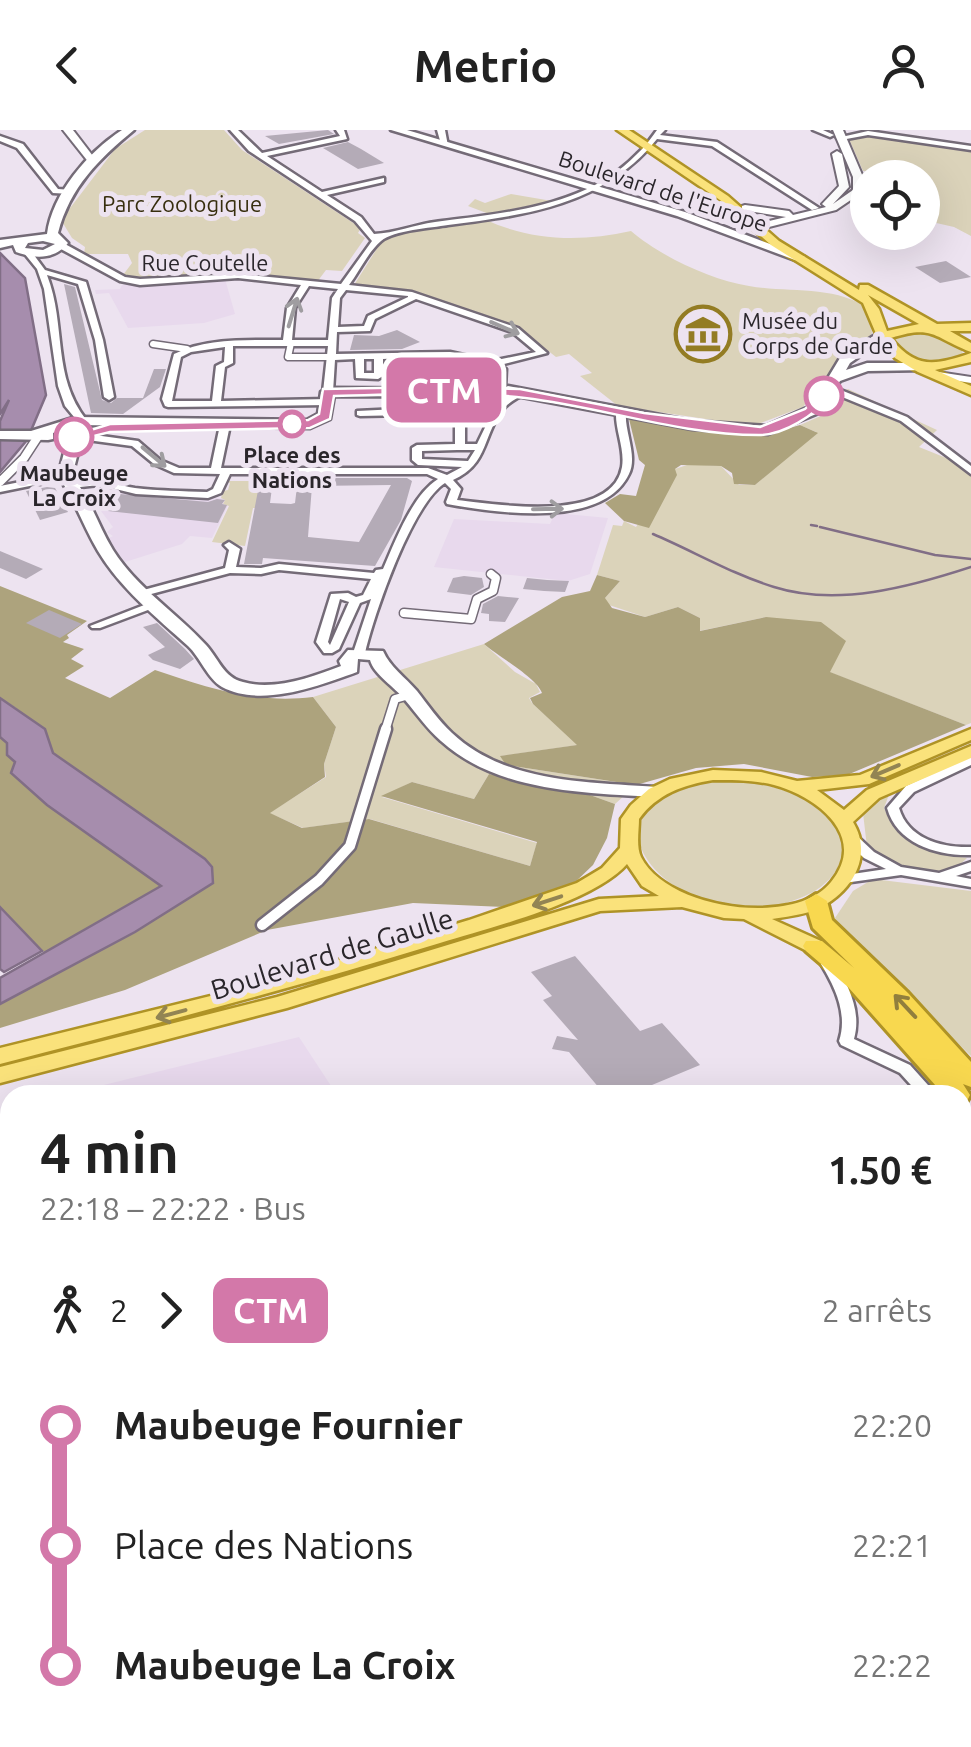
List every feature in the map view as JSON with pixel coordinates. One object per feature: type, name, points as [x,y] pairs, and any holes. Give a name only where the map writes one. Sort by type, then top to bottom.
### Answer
[{"type":"highway","points":[[816,901],[821,923],[900,999],[971,1078]]},
{"type":"highway","points":[[814,946],[856,982],[948,1085]]},
{"type":"main road","points":[[17,247],[59,248],[52,233],[54,218],[68,192],[107,146],[129,130]]},
{"type":"main road","name":"Boulevard de l'Europe","points":[[396,130],[680,214],[802,258]]},
{"type":"main road","points":[[622,130],[654,140],[771,223],[775,242],[867,300],[883,336],[897,352],[971,391]]},
{"type":"main road","points":[[630,130],[654,140],[868,291],[971,348]]},
{"type":"main road","points":[[680,214],[720,223],[771,223]]},
{"type":"main road","points":[[17,247],[54,218]]},
{"type":"main road","points":[[716,227],[771,223]]},
{"type":"main road","points":[[0,435],[193,425],[310,424],[323,419],[327,397],[503,391],[761,431],[816,409],[855,352],[883,336],[934,326],[971,327]]},
{"type":"main road","points":[[830,384],[867,367],[922,367],[955,364],[971,358]]},
{"type":"main road","points":[[76,430],[68,480],[80,495],[105,550],[146,600],[202,649],[220,677],[236,687],[294,686],[362,663],[404,690],[433,724],[471,758],[533,776],[656,792]]},
{"type":"main road","points":[[794,786],[862,780],[971,734]]},
{"type":"main road","points":[[848,830],[872,794],[971,751]]},
{"type":"main road","points":[[741,914],[781,912],[816,901],[844,879],[852,866],[848,830],[828,805],[794,786],[763,777],[713,774],[682,780],[656,792],[636,810],[626,830],[628,851],[652,884],[681,900],[741,914],[814,946]]},
{"type":"main road","points":[[605,788],[636,810]]},
{"type":"main road","name":"Boulevard de Gaulle","points":[[0,1056],[283,993],[570,894],[609,872],[628,851]]},
{"type":"main road","name":"Boulevard de Gaulle","points":[[0,1075],[599,905],[681,900]]},
{"type":"street","points":[[68,130],[93,162]]},
{"type":"street","points":[[234,130],[261,154],[375,233],[528,212],[564,202],[630,166],[654,140],[714,144],[815,208]]},
{"type":"street","points":[[441,130],[445,144]]},
{"type":"street","points":[[817,130],[868,133]]},
{"type":"street","points":[[855,130],[971,148]]},
{"type":"street","points":[[928,140],[932,130]]},
{"type":"street","points":[[771,223],[831,202],[844,187],[834,133]]},
{"type":"street","points":[[746,208],[771,223],[833,208],[858,191],[858,177],[834,133]]},
{"type":"street","points":[[261,154],[342,134]]},
{"type":"street","points":[[0,138],[30,156],[56,191],[68,192]]},
{"type":"street","points":[[82,146],[107,146]]},
{"type":"street","points":[[322,194],[381,180]]},
{"type":"street","points":[[186,349],[177,356],[168,404],[327,397],[336,298],[375,233]]},
{"type":"street","points":[[17,247],[44,272],[82,282],[92,310],[109,397]]},
{"type":"street","points":[[59,248],[44,272],[76,430]]},
{"type":"street","name":"Rue Coutelle","points":[[59,248],[140,282],[238,276],[415,296],[515,330],[543,353],[492,364]]},
{"type":"street","points":[[72,278],[88,261]]},
{"type":"street","points":[[307,283],[291,308],[288,357],[468,358],[501,369],[503,391],[498,410],[471,464],[430,490],[367,597],[356,602],[336,647],[328,650]]},
{"type":"street","points":[[332,330],[367,329],[370,318],[415,296]]},
{"type":"street","points":[[153,344],[175,344],[186,349],[331,343]]},
{"type":"street","points":[[216,404],[221,366],[228,363],[229,346]]},
{"type":"street","points":[[360,356],[359,376],[378,376],[379,356]]},
{"type":"street","points":[[407,356],[408,375],[424,374],[424,356]]},
{"type":"street","points":[[450,356],[451,373],[468,373],[468,358]]},
{"type":"street","points":[[938,375],[971,380]]},
{"type":"street","points":[[830,384],[904,420],[971,471]]},
{"type":"street","points":[[68,403],[76,430]]},
{"type":"street","points":[[460,409],[460,448]]},
{"type":"street","points":[[360,413],[498,410]]},
{"type":"street","points":[[76,430],[140,445],[157,462],[183,471],[220,472],[268,466],[428,471],[445,478],[456,489],[451,502],[550,510],[581,506],[604,496],[626,470],[621,412]]},
{"type":"street","points":[[0,485],[68,480],[136,491],[208,496],[217,491],[225,424]]},
{"type":"street","points":[[0,485],[24,458],[35,435]]},
{"type":"street","points":[[471,464],[417,460],[416,448],[479,447]]},
{"type":"street","points":[[395,470],[422,476],[430,490]]},
{"type":"street","points":[[356,602],[348,596],[335,596],[322,642],[328,650],[362,663],[409,527]]},
{"type":"street","points":[[229,546],[234,549],[230,570]]},
{"type":"street","points":[[96,626],[146,600],[230,570],[279,567],[377,576]]},
{"type":"street","points":[[404,612],[471,620],[478,599],[493,591],[496,578],[490,574]]},
{"type":"street","points":[[262,925],[319,880],[350,846],[396,699],[404,690]]},
{"type":"street","points":[[971,760],[910,789],[894,808],[900,825],[913,835],[950,852],[971,851]]},
{"type":"street","points":[[848,830],[868,854],[901,872]]},
{"type":"street","points":[[942,876],[971,866]]},
{"type":"street","points":[[844,879],[901,872],[971,883]]},
{"type":"street","points":[[814,946],[843,994],[850,1027],[846,1041],[905,1069],[920,1085]]},
{"type":"shaded area","points":[[0,253],[25,278],[46,395],[27,440],[0,472],[0,421],[9,400],[0,414]]},
{"type":"shaded area","points":[[225,279],[235,314],[204,323],[128,328],[109,293],[96,294],[95,290],[120,289],[122,285]]},
{"type":"shaded area","points":[[629,419],[761,436],[800,425],[818,433],[755,485],[734,484],[732,473],[721,466],[681,465],[675,469],[677,475],[649,528],[624,521],[605,503],[620,494],[636,496],[645,465],[639,460]]},
{"type":"shaded area","points":[[105,488],[132,494],[221,498],[228,505],[212,538],[190,536],[182,544],[125,562],[110,543],[113,536],[107,532],[113,527],[86,491]]},
{"type":"shaded area","points":[[555,513],[608,518],[590,574],[568,581],[434,567],[454,519],[550,524]]},
{"type":"shaded area","points":[[597,575],[620,581],[605,598],[612,608],[645,617],[678,607],[700,618],[700,631],[766,617],[821,622],[846,641],[830,672],[966,725],[847,775],[812,777],[744,764],[696,768],[636,785],[506,765],[500,756],[577,745],[533,704],[530,698],[542,693],[539,687],[484,644],[562,597],[590,591]]},
{"type":"shaded area","points":[[0,586],[87,621],[63,642],[84,649],[71,659],[84,666],[65,678],[110,698],[155,670],[252,696],[313,697],[336,727],[324,764],[325,777],[270,813],[302,828],[369,819],[530,866],[537,842],[381,796],[412,782],[474,799],[489,774],[565,786],[615,804],[607,838],[593,865],[570,887],[504,907],[413,903],[267,930],[125,990],[0,1028],[0,1004],[135,932],[212,884],[213,872],[205,859],[53,753],[31,721],[0,698]]},
{"type":"shaded area","points":[[0,698],[45,729],[53,753],[205,859],[212,867],[213,883],[135,932],[0,1004],[0,978],[161,886],[47,805],[11,773],[15,762],[7,755],[7,743],[0,737]]},
{"type":"shaded area","points":[[0,737],[7,743],[7,755],[21,781],[161,886],[45,953],[0,907]]},
{"type":"shaded area","points":[[0,907],[42,951],[4,972],[0,969]]},
{"type":"shaded area","points":[[299,1037],[330,1085],[104,1085]]},
{"type":"green space","name":"Parc Zoologique","points":[[145,130],[224,130],[242,150],[361,228],[358,233],[365,238],[342,271],[326,270],[317,282],[237,274],[143,280],[123,275],[132,263],[128,254],[84,254],[85,247],[72,238],[61,220],[115,149]]},
{"type":"green space","points":[[867,135],[971,150],[971,236],[940,224],[940,160],[858,160],[849,139]]},
{"type":"green space","points":[[511,194],[552,201],[489,214],[468,206],[475,199],[485,203]]},
{"type":"green space","points":[[486,220],[539,236],[594,237],[631,231],[671,258],[719,278],[749,286],[827,293],[856,301],[869,309],[872,333],[868,343],[847,349],[803,407],[753,426],[618,406],[580,376],[592,373],[569,354],[556,357],[519,328],[408,291],[354,285],[383,239]]},
{"type":"green space","points":[[932,331],[960,346],[963,354],[945,362],[926,361],[907,354],[893,340],[903,333]]},
{"type":"green space","points":[[848,389],[937,430],[919,447],[971,468],[971,723],[966,725],[829,672],[766,617],[699,631],[700,618],[678,607],[645,617],[606,604],[605,598],[620,581],[597,575],[613,525],[622,526],[624,521],[636,527],[675,469],[690,464],[721,466],[739,485],[755,485],[816,432],[800,425],[823,415],[837,393]]},
{"type":"green space","points":[[226,481],[260,481],[259,491],[272,491],[266,496],[264,508],[253,508],[245,546],[212,542],[229,506],[221,498],[223,491],[228,490],[230,483]]},
{"type":"green space","points":[[484,644],[515,672],[536,684],[540,692],[529,698],[532,703],[578,745],[501,756],[506,765],[636,785],[615,804],[565,786],[489,774],[474,799],[412,782],[382,797],[537,843],[530,866],[370,819],[303,828],[269,813],[326,777],[324,764],[336,727],[313,697]]},
{"type":"green space","points":[[724,780],[760,784],[800,796],[831,818],[840,834],[842,853],[827,882],[811,893],[764,907],[719,905],[681,890],[653,867],[639,840],[643,814],[670,792]]},
{"type":"green space","points":[[890,792],[884,808],[897,828],[918,843],[967,858],[944,871],[916,871],[867,847],[863,813],[874,800]]},
{"type":"green space","points":[[873,879],[971,891],[971,1056],[848,937],[835,918],[853,891]]},
{"type":"building","points":[[328,130],[334,134],[279,144],[265,136]]},
{"type":"building","points":[[348,142],[384,163],[358,169],[323,148]]},
{"type":"building","points":[[946,261],[971,277],[940,283],[915,267]]},
{"type":"building","points":[[64,284],[75,287],[102,400],[111,403],[117,398],[143,398],[154,369],[166,369],[160,387],[123,414],[91,413]]},
{"type":"building","points":[[397,330],[420,342],[402,349],[350,350],[354,335],[379,336]]},
{"type":"building","points":[[298,478],[412,481],[401,520],[375,566],[263,558],[262,564],[244,564],[260,480],[273,480],[270,503],[295,503]],"holes":[[[391,485],[359,542],[308,537],[312,486]]]},
{"type":"building","points":[[55,488],[68,512],[40,520],[26,491]]},
{"type":"building","points":[[88,491],[108,491],[115,501],[120,494],[208,502],[217,499],[225,500],[222,504],[227,505],[218,523],[108,511],[114,503],[92,501]]},
{"type":"building","points":[[0,551],[43,569],[26,579],[0,568]]},
{"type":"building","points":[[453,578],[482,578],[484,587],[471,595],[447,592]]},
{"type":"building","points":[[527,578],[569,581],[565,592],[544,591],[523,589]]},
{"type":"building","points":[[498,596],[519,598],[505,622],[489,621],[489,614],[481,613],[483,604]]},
{"type":"building","points":[[49,610],[82,624],[60,638],[26,623]]},
{"type":"building","points":[[157,623],[194,659],[180,669],[153,660],[148,655],[165,647],[143,627]]},
{"type":"building","points":[[575,956],[640,1031],[662,1023],[700,1065],[652,1085],[597,1085],[569,1052],[552,1049],[557,1036],[578,1040],[543,1000],[552,996],[531,972]]},
{"type":"waterway","points":[[811,525],[817,526]]},
{"type":"waterway","points":[[820,527],[935,555],[971,559]]},
{"type":"waterway","points":[[653,534],[743,576],[798,593],[873,592],[971,567]]},
{"type":"bus line","name":"CTM","points":[[74,437],[110,428],[310,424],[325,416],[328,392],[430,390],[520,393],[644,417],[761,431],[816,409],[824,396]]},
{"type":"place","name":"Musée du Corps de Garde","points":[[703,334]]},
{"type":"place","name":"Place des Nations","points":[[292,424]]},
{"type":"place","name":"Maubeuge La Croix","points":[[74,437]]}]
